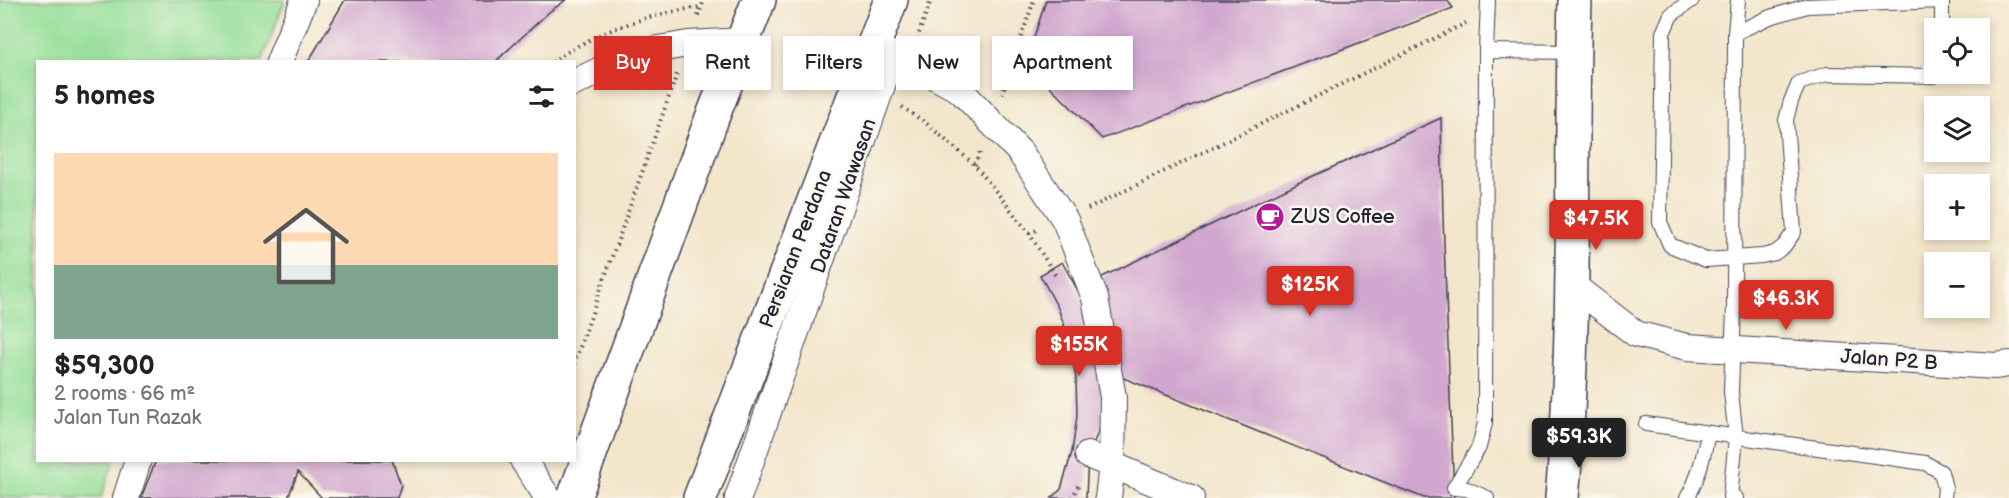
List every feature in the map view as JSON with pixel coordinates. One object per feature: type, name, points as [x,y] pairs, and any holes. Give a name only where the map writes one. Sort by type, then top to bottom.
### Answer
[{"type":"main road","points":[[746,36],[759,0]]},
{"type":"main road","name":"Persiaran Perdana","points":[[700,498],[891,0]]},
{"type":"main road","points":[[1562,498],[1569,422],[1572,131],[1576,2]]},
{"type":"main road","points":[[574,498],[724,90]]},
{"type":"main road","points":[[1540,498],[1569,422]]},
{"type":"street","points":[[280,60],[304,0]]},
{"type":"street","points":[[576,82],[635,54],[684,45]]},
{"type":"street","name":"Dataran Wawasan","points":[[738,498],[893,54],[960,90],[1020,152],[1065,220],[1095,298],[1113,398],[1112,465],[1108,498]]},
{"type":"street","name":"Jalan P2 B","points":[[1571,284],[1636,333],[1687,347],[1996,366],[2009,364]]},
{"type":"street","points":[[1088,454],[1191,498]]},
{"type":"street","points":[[126,498],[137,462]]},
{"type":"street","points":[[524,462],[548,498]]},
{"type":"lane","points":[[1692,0],[1671,15],[1663,33],[1660,222],[1670,245],[1693,256],[1706,260],[1734,256],[1762,256],[1784,246],[1794,232],[1786,120],[1791,100],[1799,83],[1827,74],[1924,76]]},
{"type":"lane","points":[[1732,498],[1736,438],[1731,392],[1731,350],[1734,256],[1735,33],[1738,0]]},
{"type":"lane","points":[[1735,33],[1770,17],[1807,6],[1942,1],[1942,18]]},
{"type":"lane","points":[[1487,6],[1485,423],[1479,447],[1454,488],[1467,489],[1487,498]]},
{"type":"lane","points":[[1486,51],[1574,52]]},
{"type":"lane","points":[[1646,424],[1924,463],[1941,472],[1945,488],[1944,498]]},
{"type":"lane","points":[[1687,498],[1701,467],[1707,434]]},
{"type":"path","points":[[691,36],[704,0]]},
{"type":"path","points":[[975,165],[1034,0]]},
{"type":"path","points":[[1029,233],[1065,220],[1487,6]]},
{"type":"path","points":[[576,358],[684,55]]},
{"type":"path","points":[[894,101],[927,124],[975,165],[1029,233],[1051,268]]},
{"type":"green space","points":[[0,0],[285,0],[262,60],[36,60],[36,462],[114,462],[101,498],[0,498]]},
{"type":"building","points":[[345,0],[566,0],[549,12],[497,60],[309,60]]},
{"type":"building","points":[[1046,0],[1447,0],[1453,8],[1102,139],[1054,90],[1133,90],[1133,36],[1034,36]]},
{"type":"building","points":[[1441,118],[1454,498],[1424,498],[1106,371],[1102,277],[1300,182]]},
{"type":"building","points":[[1062,262],[1082,298],[1096,337],[1104,419],[1088,455],[1086,498],[1052,498],[1061,489],[1072,452],[1077,416],[1076,379],[1070,342],[1058,308],[1040,275]]},
{"type":"building","points":[[155,462],[393,462],[401,485],[397,498],[322,498],[298,472],[288,498],[141,498]]},
{"type":"place","name":"ZUS Coffee","points":[[1270,217]]}]
